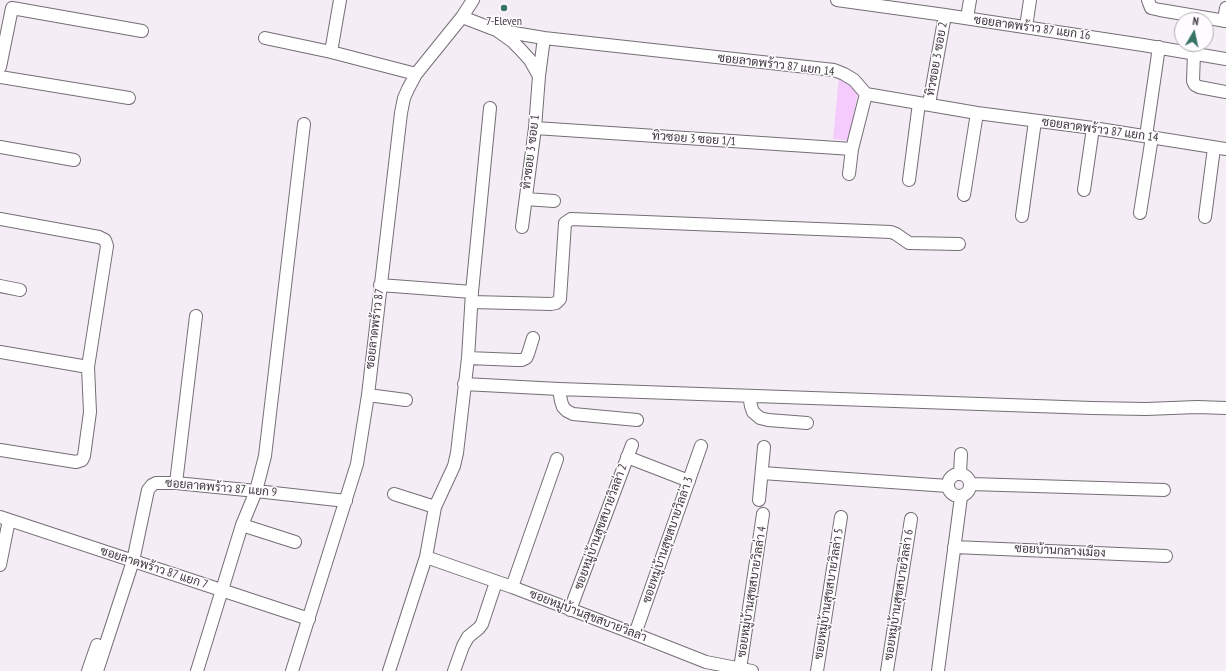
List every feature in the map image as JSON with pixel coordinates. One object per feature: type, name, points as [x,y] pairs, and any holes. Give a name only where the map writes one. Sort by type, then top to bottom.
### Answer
[{"type":"street","points":[[331,52],[340,0]]},
{"type":"street","name":"ซอยลาดพร้าว 87","points":[[292,671],[357,464],[368,395],[380,285],[404,98],[416,74],[462,17],[473,0]]},
{"type":"street","name":"ซอยลาดพร้าว 87 แยก 16","points":[[837,0],[912,5],[945,15],[1226,58]]},
{"type":"street","points":[[967,18],[970,0]]},
{"type":"street","points":[[1026,27],[1030,0]]},
{"type":"street","points":[[1148,0],[1151,8],[1225,21],[1226,8]]},
{"type":"street","points":[[0,67],[2,41],[12,8],[142,31]]},
{"type":"street","name":"ทิวซอย 3 ซอย 2","points":[[909,180],[924,104],[945,15]]},
{"type":"street","name":"ซอยลาดพร้าว 87 แยก 14","points":[[462,17],[496,30],[544,38],[834,70],[854,80],[866,94],[978,113],[1093,128],[1220,149]]},
{"type":"street","points":[[496,30],[512,41],[520,49],[530,60],[539,76]]},
{"type":"street","points":[[265,38],[331,52],[416,74]]},
{"type":"street","name":"ทิวซอย 3 ซอย 1","points":[[522,227],[535,128],[544,38]]},
{"type":"street","points":[[1140,213],[1159,47]]},
{"type":"street","points":[[1194,53],[1193,81],[1195,85],[1198,87],[1226,92]]},
{"type":"street","points":[[0,76],[129,98]]},
{"type":"street","points":[[850,174],[852,149],[866,94]]},
{"type":"street","points":[[389,671],[426,557],[435,507],[454,466],[460,439],[490,108]]},
{"type":"street","points":[[964,195],[978,113]]},
{"type":"street","points":[[1022,216],[1035,121]]},
{"type":"street","points":[[197,671],[242,525],[256,491],[265,456],[304,124]]},
{"type":"street","name":"ทิวซอย 3 ซอย 1/1","points":[[535,128],[852,149]]},
{"type":"street","points":[[1084,190],[1093,128]]},
{"type":"street","points":[[0,148],[74,160]]},
{"type":"street","points":[[1205,217],[1220,149]]},
{"type":"street","points":[[526,199],[554,201]]},
{"type":"street","points":[[380,285],[472,297],[551,304],[556,303],[560,299],[565,223],[571,219],[891,232],[909,243],[959,244]]},
{"type":"street","points":[[0,220],[99,237],[105,240],[107,246],[88,367],[90,412],[84,456],[82,460],[76,462],[0,450]]},
{"type":"street","points":[[0,286],[20,290]]},
{"type":"street","points":[[176,483],[196,316]]},
{"type":"street","points":[[468,358],[522,360],[526,358],[528,354],[532,338]]},
{"type":"street","points":[[0,352],[88,367]]},
{"type":"street","points":[[464,384],[559,389],[1092,408],[1226,408]]},
{"type":"street","points":[[559,389],[563,407],[573,414],[637,420]]},
{"type":"street","points":[[368,395],[406,400]]},
{"type":"street","points":[[749,396],[751,406],[760,418],[807,423]]},
{"type":"street","name":"ซอยหมู่บ้านสุขสบายวิลล่า 2","points":[[570,610],[632,445]]},
{"type":"street","name":"ซอยหมู่บ้านสุขสบายวิลล่า 3","points":[[635,634],[701,446]]},
{"type":"street","points":[[759,500],[764,447]]},
{"type":"street","points":[[960,474],[961,454]]},
{"type":"street","points":[[627,457],[689,481]]},
{"type":"street","points":[[512,587],[557,459]]},
{"type":"street","points":[[762,473],[948,486]]},
{"type":"street","points":[[960,474],[967,477],[971,484],[968,492],[961,497],[952,494],[948,486],[951,478],[960,474]]},
{"type":"street","name":"ซอยลาดพร้าว 87 แยก 9","points":[[129,559],[148,490],[156,483],[176,483],[256,491],[346,502]]},
{"type":"street","points":[[971,484],[1164,490]]},
{"type":"street","points":[[394,494],[435,507]]},
{"type":"street","points":[[938,671],[961,497]]},
{"type":"street","name":"ซอยหมู่บ้านสุขสบายวิลล่า 4","points":[[746,670],[763,514]]},
{"type":"street","name":"ซอยหมู่บ้านสุขสบายวิลล่า 5","points":[[817,671],[841,517]]},
{"type":"street","points":[[0,565],[4,518]]},
{"type":"street","name":"ซอยลาดพร้าว 87 แยก 7","points":[[4,518],[309,619]]},
{"type":"street","name":"ซอยหมู่บ้านสุขสบายวิลล่า 6","points":[[887,671],[911,519]]},
{"type":"street","points":[[242,525],[295,542]]},
{"type":"street","name":"ซอยบ้านกลางเมือง","points":[[954,547],[1166,556]]},
{"type":"street","name":"ซอยหมู่บ้านสุขสบายวิลล่า","points":[[426,557],[512,587],[706,662],[746,670]]},
{"type":"street","points":[[88,671],[129,559]]},
{"type":"street","points":[[98,671],[129,559]]},
{"type":"street","points":[[454,671],[468,637],[482,624],[496,582]]},
{"type":"shaded area","points":[[839,77],[858,90],[850,141],[833,139]]},
{"type":"place","name":"7-Eleven","points":[[504,8]]}]
